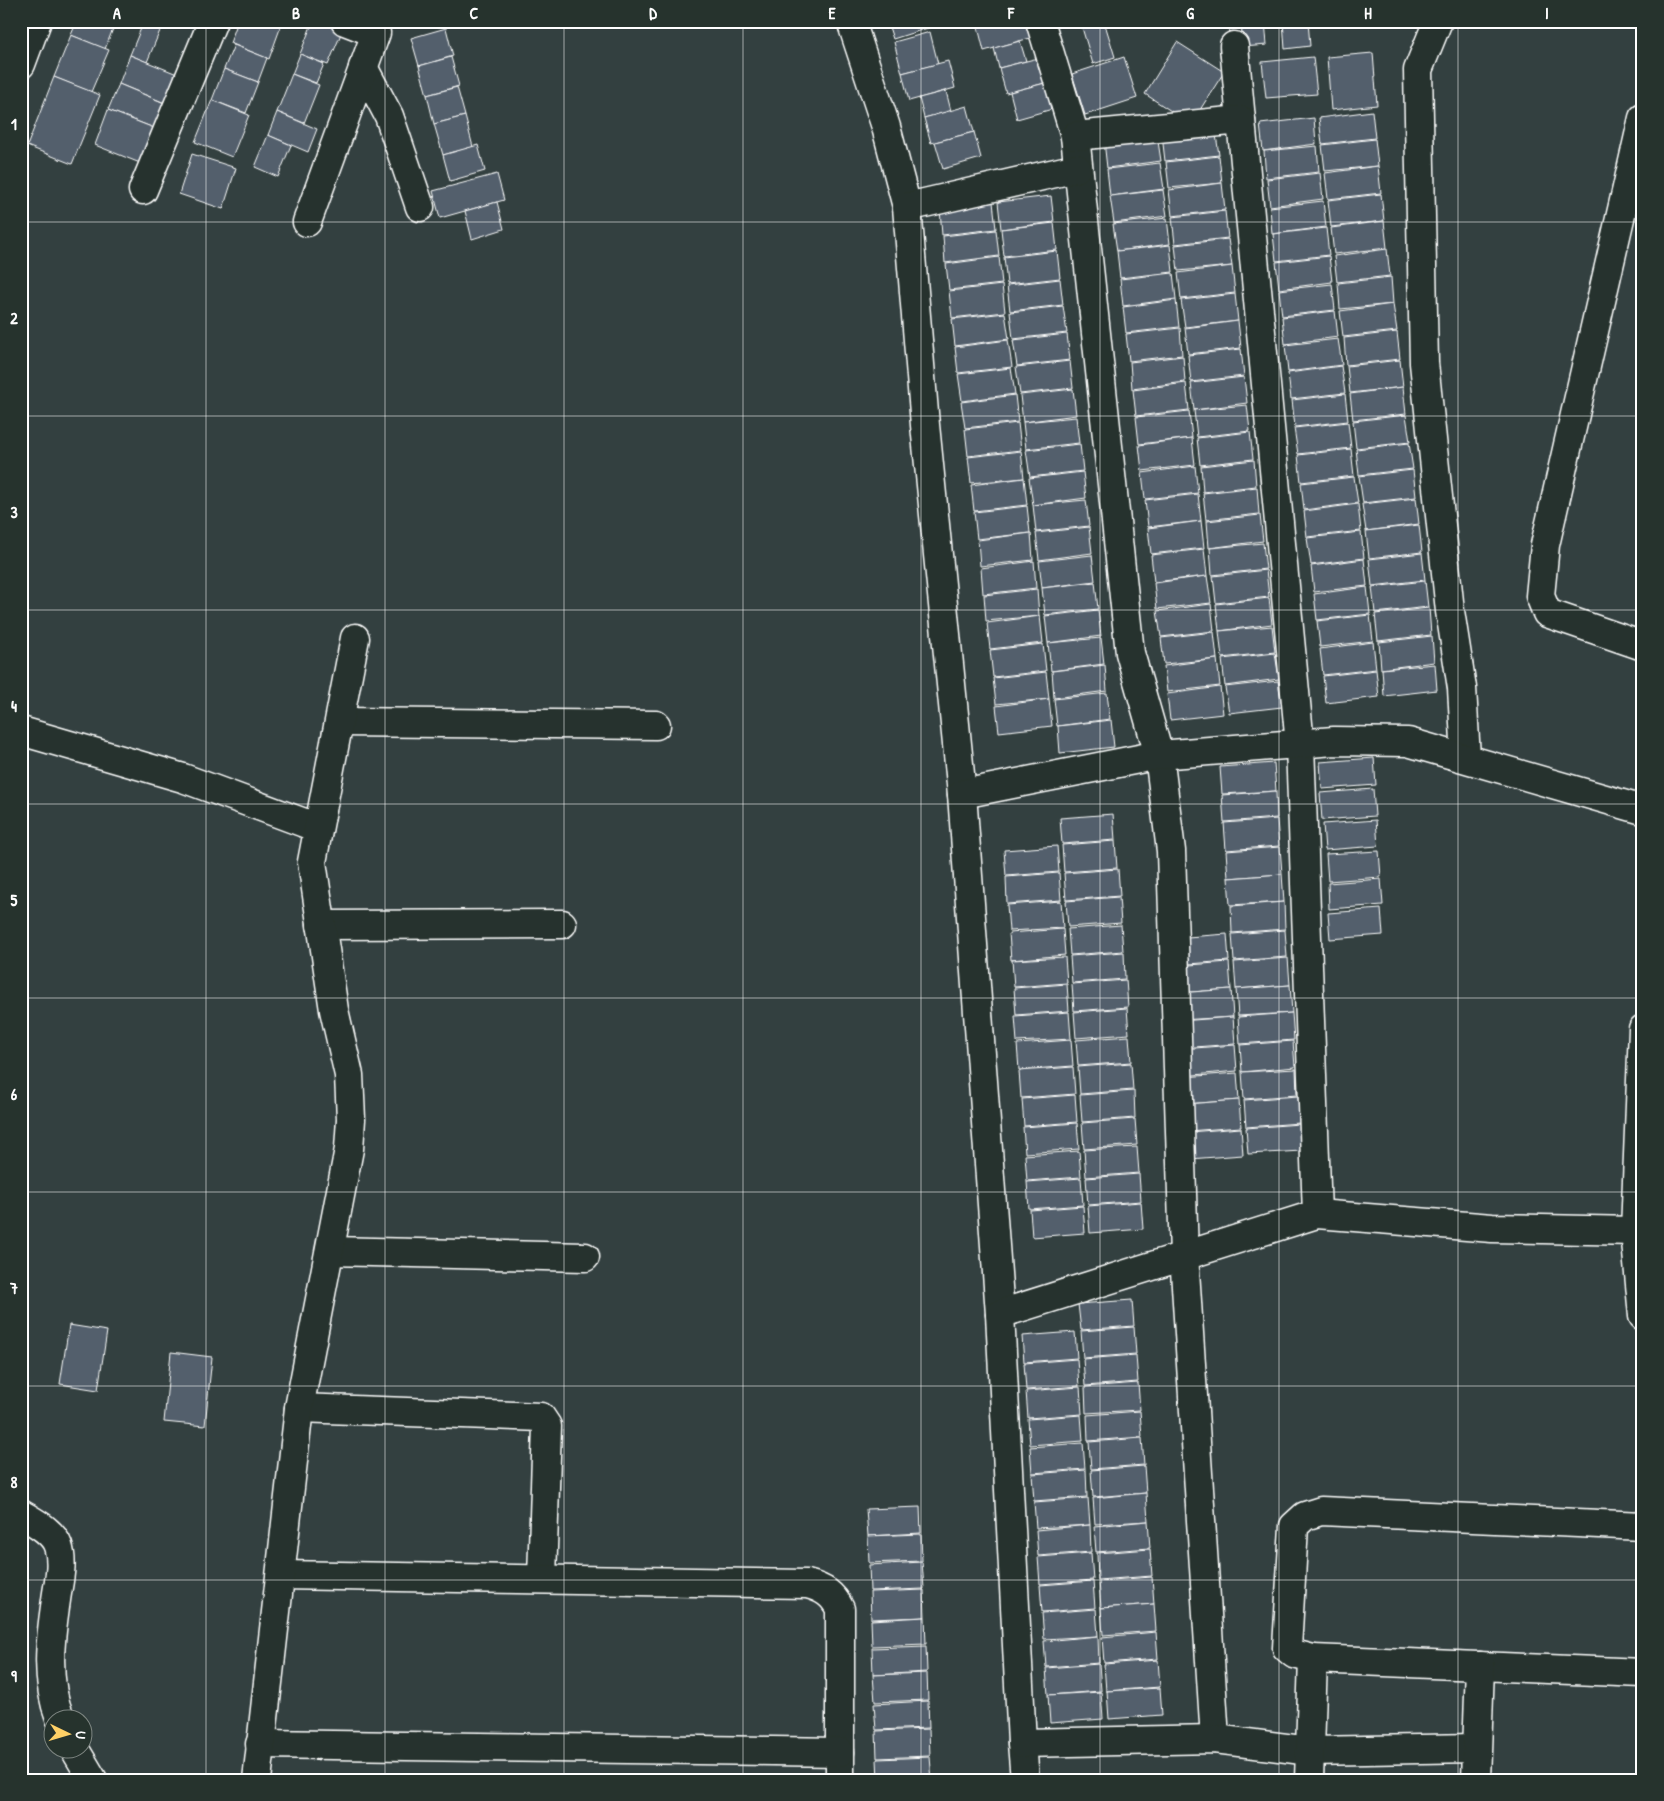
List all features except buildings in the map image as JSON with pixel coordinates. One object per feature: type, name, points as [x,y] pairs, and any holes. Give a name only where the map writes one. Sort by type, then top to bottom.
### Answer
[{"type":"street","points":[[21,64],[37,21]]},
{"type":"street","points":[[143,190],[213,21]]},
{"type":"street","points":[[306,222],[378,27],[345,21]]},
{"type":"street","points":[[851,21],[886,127],[907,207],[925,425],[962,794],[1000,1314],[1025,1780]]},
{"type":"street","points":[[1040,21],[1075,136],[1130,653],[1159,755],[1170,851],[1184,1255],[1215,1739]]},
{"type":"street","points":[[1438,21],[1418,70],[1424,363],[1450,611],[1462,688],[1466,758]]},
{"type":"street","points":[[1234,46],[1300,745],[1317,1214]]},
{"type":"street","points":[[363,67],[389,116],[420,207]]},
{"type":"street","points":[[1643,118],[1545,545],[1540,596],[1547,614],[1643,646]]},
{"type":"street","points":[[1075,136],[1241,120]]},
{"type":"street","points":[[907,207],[1077,168]]},
{"type":"street","points":[[257,1780],[299,1408],[349,1149],[351,1120],[349,1075],[334,1010],[312,862],[340,722],[354,638]]},
{"type":"street","points":[[340,722],[656,725]]},
{"type":"street","points":[[21,731],[183,778],[318,828]]},
{"type":"street","points":[[962,794],[1159,755],[1334,741],[1408,742],[1643,810]]},
{"type":"street","points":[[321,924],[562,924]]},
{"type":"street","points":[[1643,1029],[1635,1231],[1643,1316]]},
{"type":"street","points":[[1000,1314],[1317,1214],[1492,1228],[1635,1231]]},
{"type":"street","points":[[330,1250],[585,1257]]},
{"type":"street","points":[[299,1408],[541,1417],[547,1426],[542,1578]]},
{"type":"street","points":[[1643,1526],[1321,1511],[1304,1516],[1294,1526],[1288,1648],[1294,1654],[1314,1659],[1643,1673]]},
{"type":"street","points":[[21,1514],[52,1536],[58,1546],[60,1569],[51,1632],[50,1679],[57,1708]]},
{"type":"street","points":[[281,1575],[542,1578],[807,1584],[819,1587],[836,1600],[840,1609],[840,1780]]},
{"type":"street","points":[[1309,1780],[1314,1659]]},
{"type":"street","points":[[1476,1780],[1480,1666]]},
{"type":"street","points":[[1022,1744],[1215,1739],[1310,1752],[1476,1748]]},
{"type":"street","points":[[260,1744],[840,1752]]},
{"type":"street","points":[[80,1758],[93,1780]]}]
